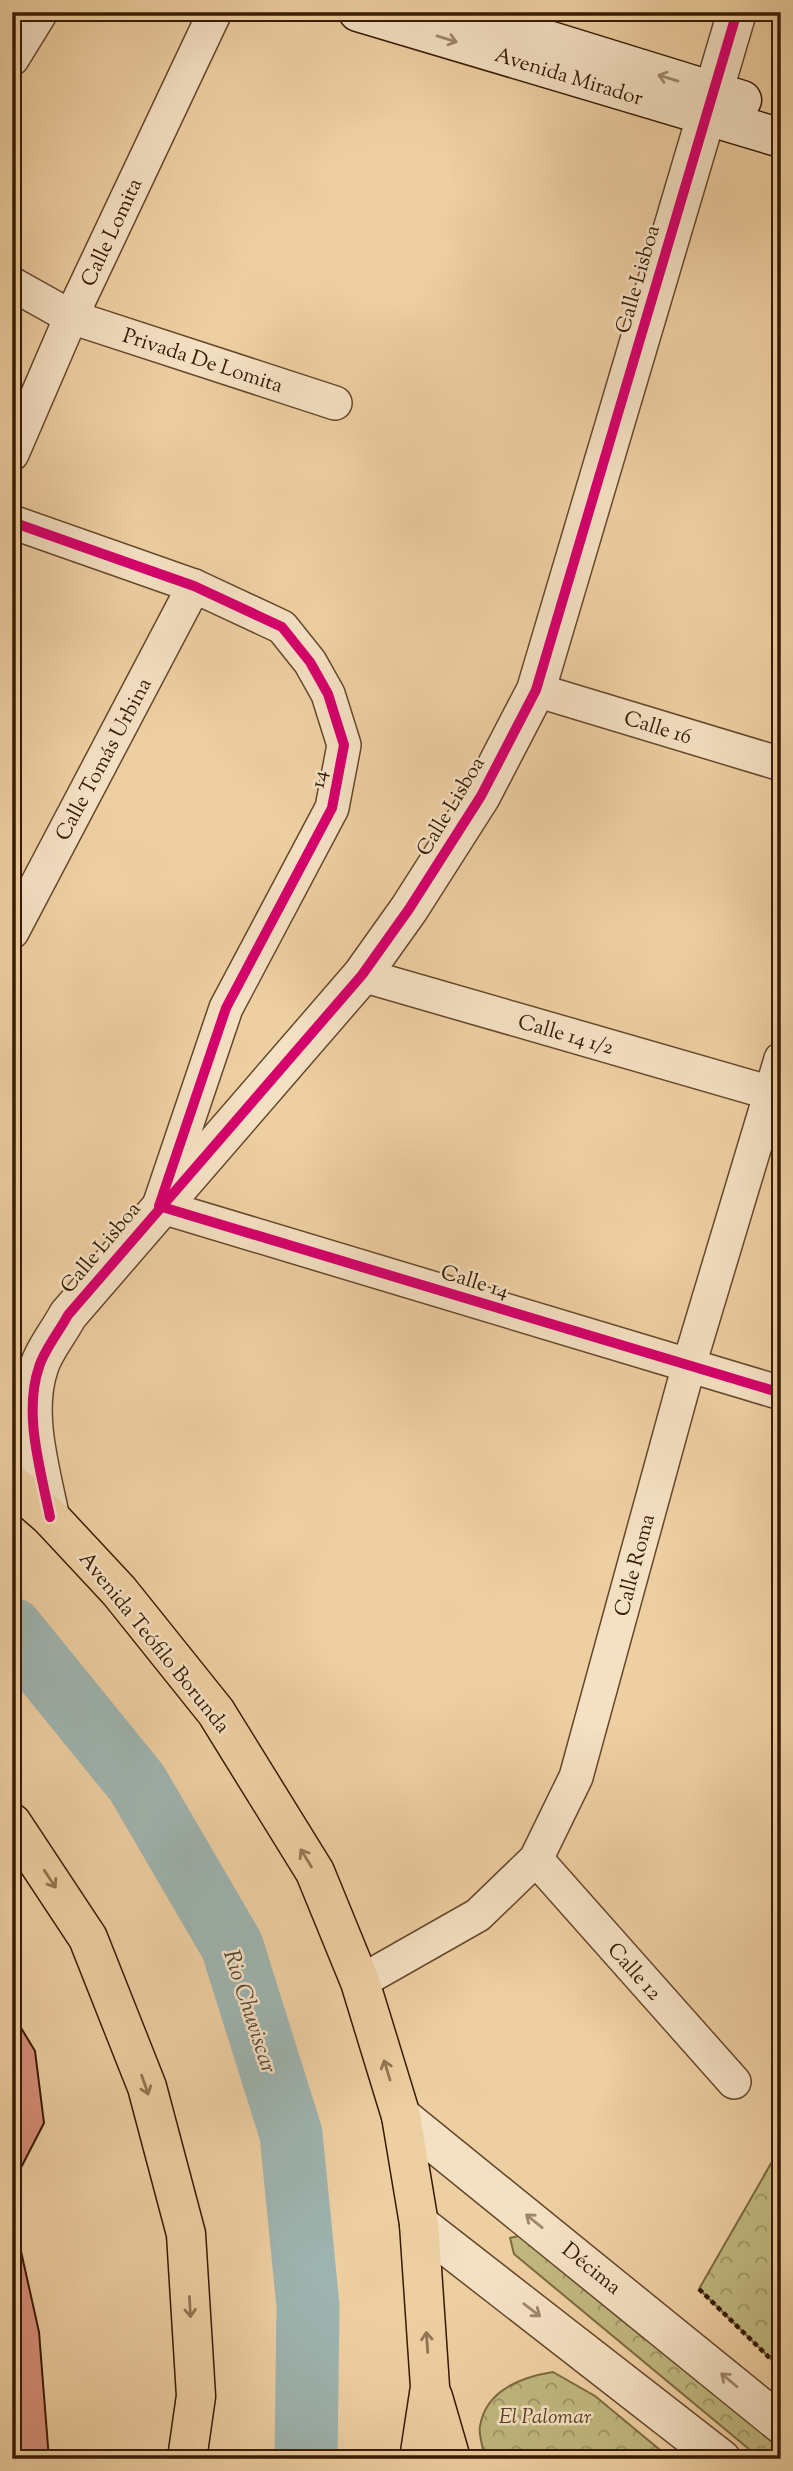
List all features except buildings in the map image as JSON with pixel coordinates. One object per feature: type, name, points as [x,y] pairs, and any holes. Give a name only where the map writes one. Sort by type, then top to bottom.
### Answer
[{"type":"main road","name":"Avenida Teófilo Borunda","points":[[12,1484],[50,1517],[119,1591],[216,1712],[315,1872],[360,1982],[401,2116],[419,2224],[430,2387],[419,2459]]},
{"type":"main road","points":[[12,1823],[88,1938],[147,2087],[186,2234],[195,2396],[187,2459]]},
{"type":"main road","points":[[430,2387],[451,2459]]},
{"type":"street","points":[[12,59],[41,12]]},
{"type":"street","name":"Calle Lomita","points":[[12,454],[71,317],[215,12]]},
{"type":"street","name":"Avenida Mirador","points":[[358,12],[710,104],[781,111]]},
{"type":"street","name":"Avenida Mirador","points":[[457,12],[710,104],[781,138]]},
{"type":"street","name":"Calle Lisboa","points":[[50,1517],[35,1440],[34,1399],[38,1367],[68,1315],[159,1206],[362,975],[409,909],[481,796],[536,691],[737,12]]},
{"type":"street","points":[[12,284],[71,317]]},
{"type":"street","name":"Privada De Lomita","points":[[71,317],[335,403]]},
{"type":"street","name":"14","points":[[12,522],[194,586],[282,627],[310,662],[328,694],[344,745],[332,808],[226,1008],[159,1206]]},
{"type":"street","name":"Calle Tomás Urbina","points":[[12,932],[194,586]]},
{"type":"street","name":"Calle 16","points":[[536,691],[781,764]]},
{"type":"street","name":"Calle 14 1/2","points":[[362,975],[771,1093]]},
{"type":"street","name":"Calle Roma","points":[[360,1982],[478,1915],[536,1859],[576,1777],[689,1365],[781,1059]]},
{"type":"street","name":"Calle 14","points":[[159,1206],[781,1393]]},
{"type":"street","name":"Calle 12","points":[[536,1859],[734,2082]]},
{"type":"street","name":"Décima","points":[[401,2116],[781,2424]]},
{"type":"street","points":[[419,2224],[721,2459]]},
{"type":"path","points":[[699,2289],[781,2369]]},
{"type":"green space","points":[[781,2146],[781,2369],[699,2289]]},
{"type":"green space","points":[[526,2234],[605,2306],[781,2448],[781,2459],[761,2459],[514,2254],[510,2238]]},
{"type":"green space","name":"El Palomar","points":[[553,2372],[595,2396],[671,2459],[485,2459],[480,2430],[490,2403],[507,2387],[529,2377]]},
{"type":"waterway","name":"Rio Chuviscar","points":[[12,1629],[137,1783],[232,1946],[291,2134],[308,2306],[306,2459]]},
{"type":"cycle path","points":[[50,1517],[33,1423],[35,1385],[41,1361],[48,1348],[68,1315],[362,975],[409,909],[481,796],[536,690],[737,12]]},
{"type":"cycle path","points":[[12,522],[194,586],[282,627],[310,662],[328,694],[344,745],[332,808],[226,1008],[159,1206],[781,1393]]}]
